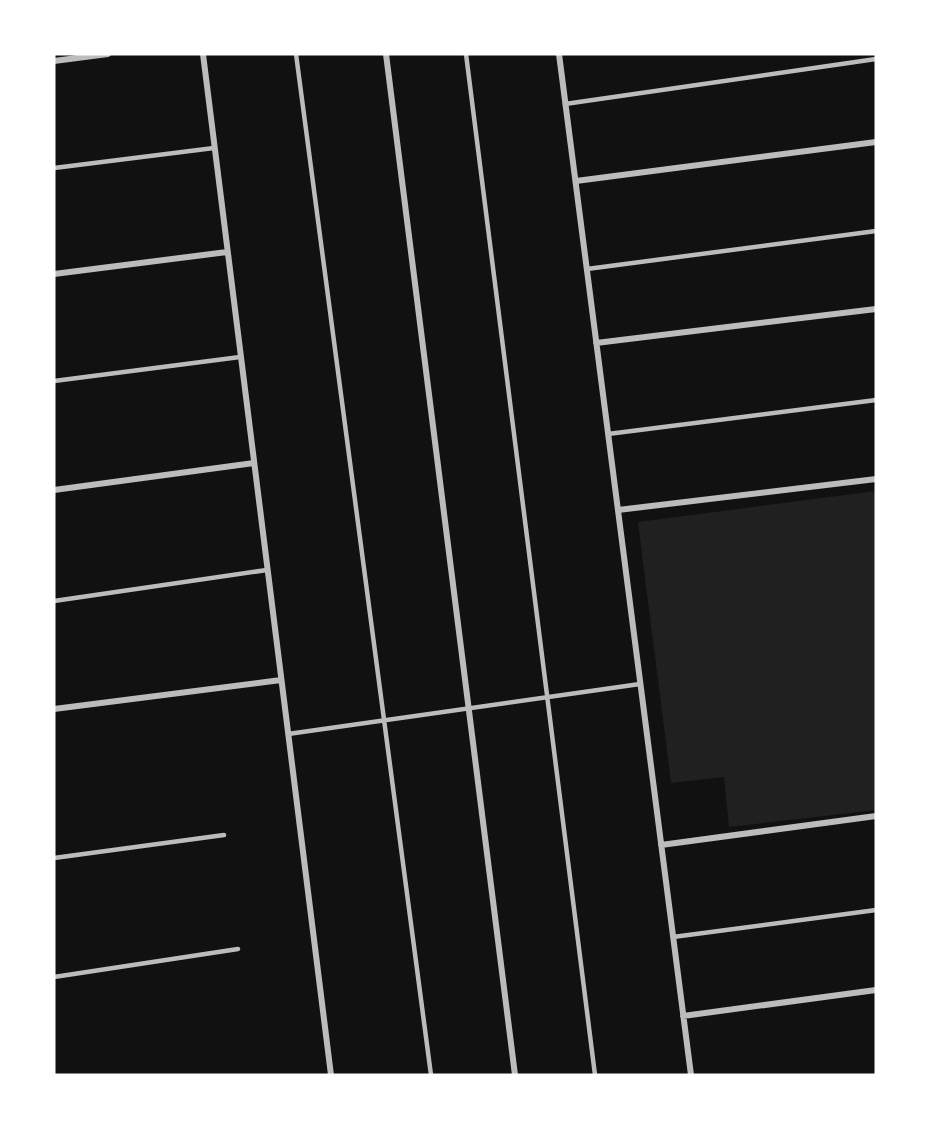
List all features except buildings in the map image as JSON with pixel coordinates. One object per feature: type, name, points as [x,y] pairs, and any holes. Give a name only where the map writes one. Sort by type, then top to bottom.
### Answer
[{"type":"street","points":[[54,61],[108,54]]},
{"type":"street","points":[[202,54],[331,1075]]},
{"type":"street","points":[[386,54],[515,1075]]},
{"type":"street","points":[[559,54],[691,1075]]},
{"type":"street","points":[[576,182],[876,142]]},
{"type":"street","points":[[54,274],[227,252]]},
{"type":"street","points":[[596,343],[876,309]]},
{"type":"street","points":[[54,490],[254,463]]},
{"type":"street","points":[[618,510],[876,479]]},
{"type":"street","points":[[54,709],[281,680]]},
{"type":"street","points":[[661,845],[876,816]]},
{"type":"street","points":[[683,1016],[876,990]]},
{"type":"lane","points":[[296,54],[430,1075]]},
{"type":"lane","points":[[466,54],[596,1075]]},
{"type":"lane","points":[[566,104],[876,59]]},
{"type":"lane","points":[[54,168],[214,148]]},
{"type":"lane","points":[[587,269],[876,231]]},
{"type":"lane","points":[[54,381],[240,357]]},
{"type":"lane","points":[[608,434],[876,400]]},
{"type":"lane","points":[[54,601],[267,570]]},
{"type":"lane","points":[[288,735],[640,684]]},
{"type":"lane","points":[[54,858],[224,835]]},
{"type":"lane","points":[[673,937],[876,910]]},
{"type":"lane","points":[[54,977],[238,949]]},
{"type":"shaded area","points":[[876,491],[876,810],[729,827],[724,777],[671,783],[638,522]]}]
